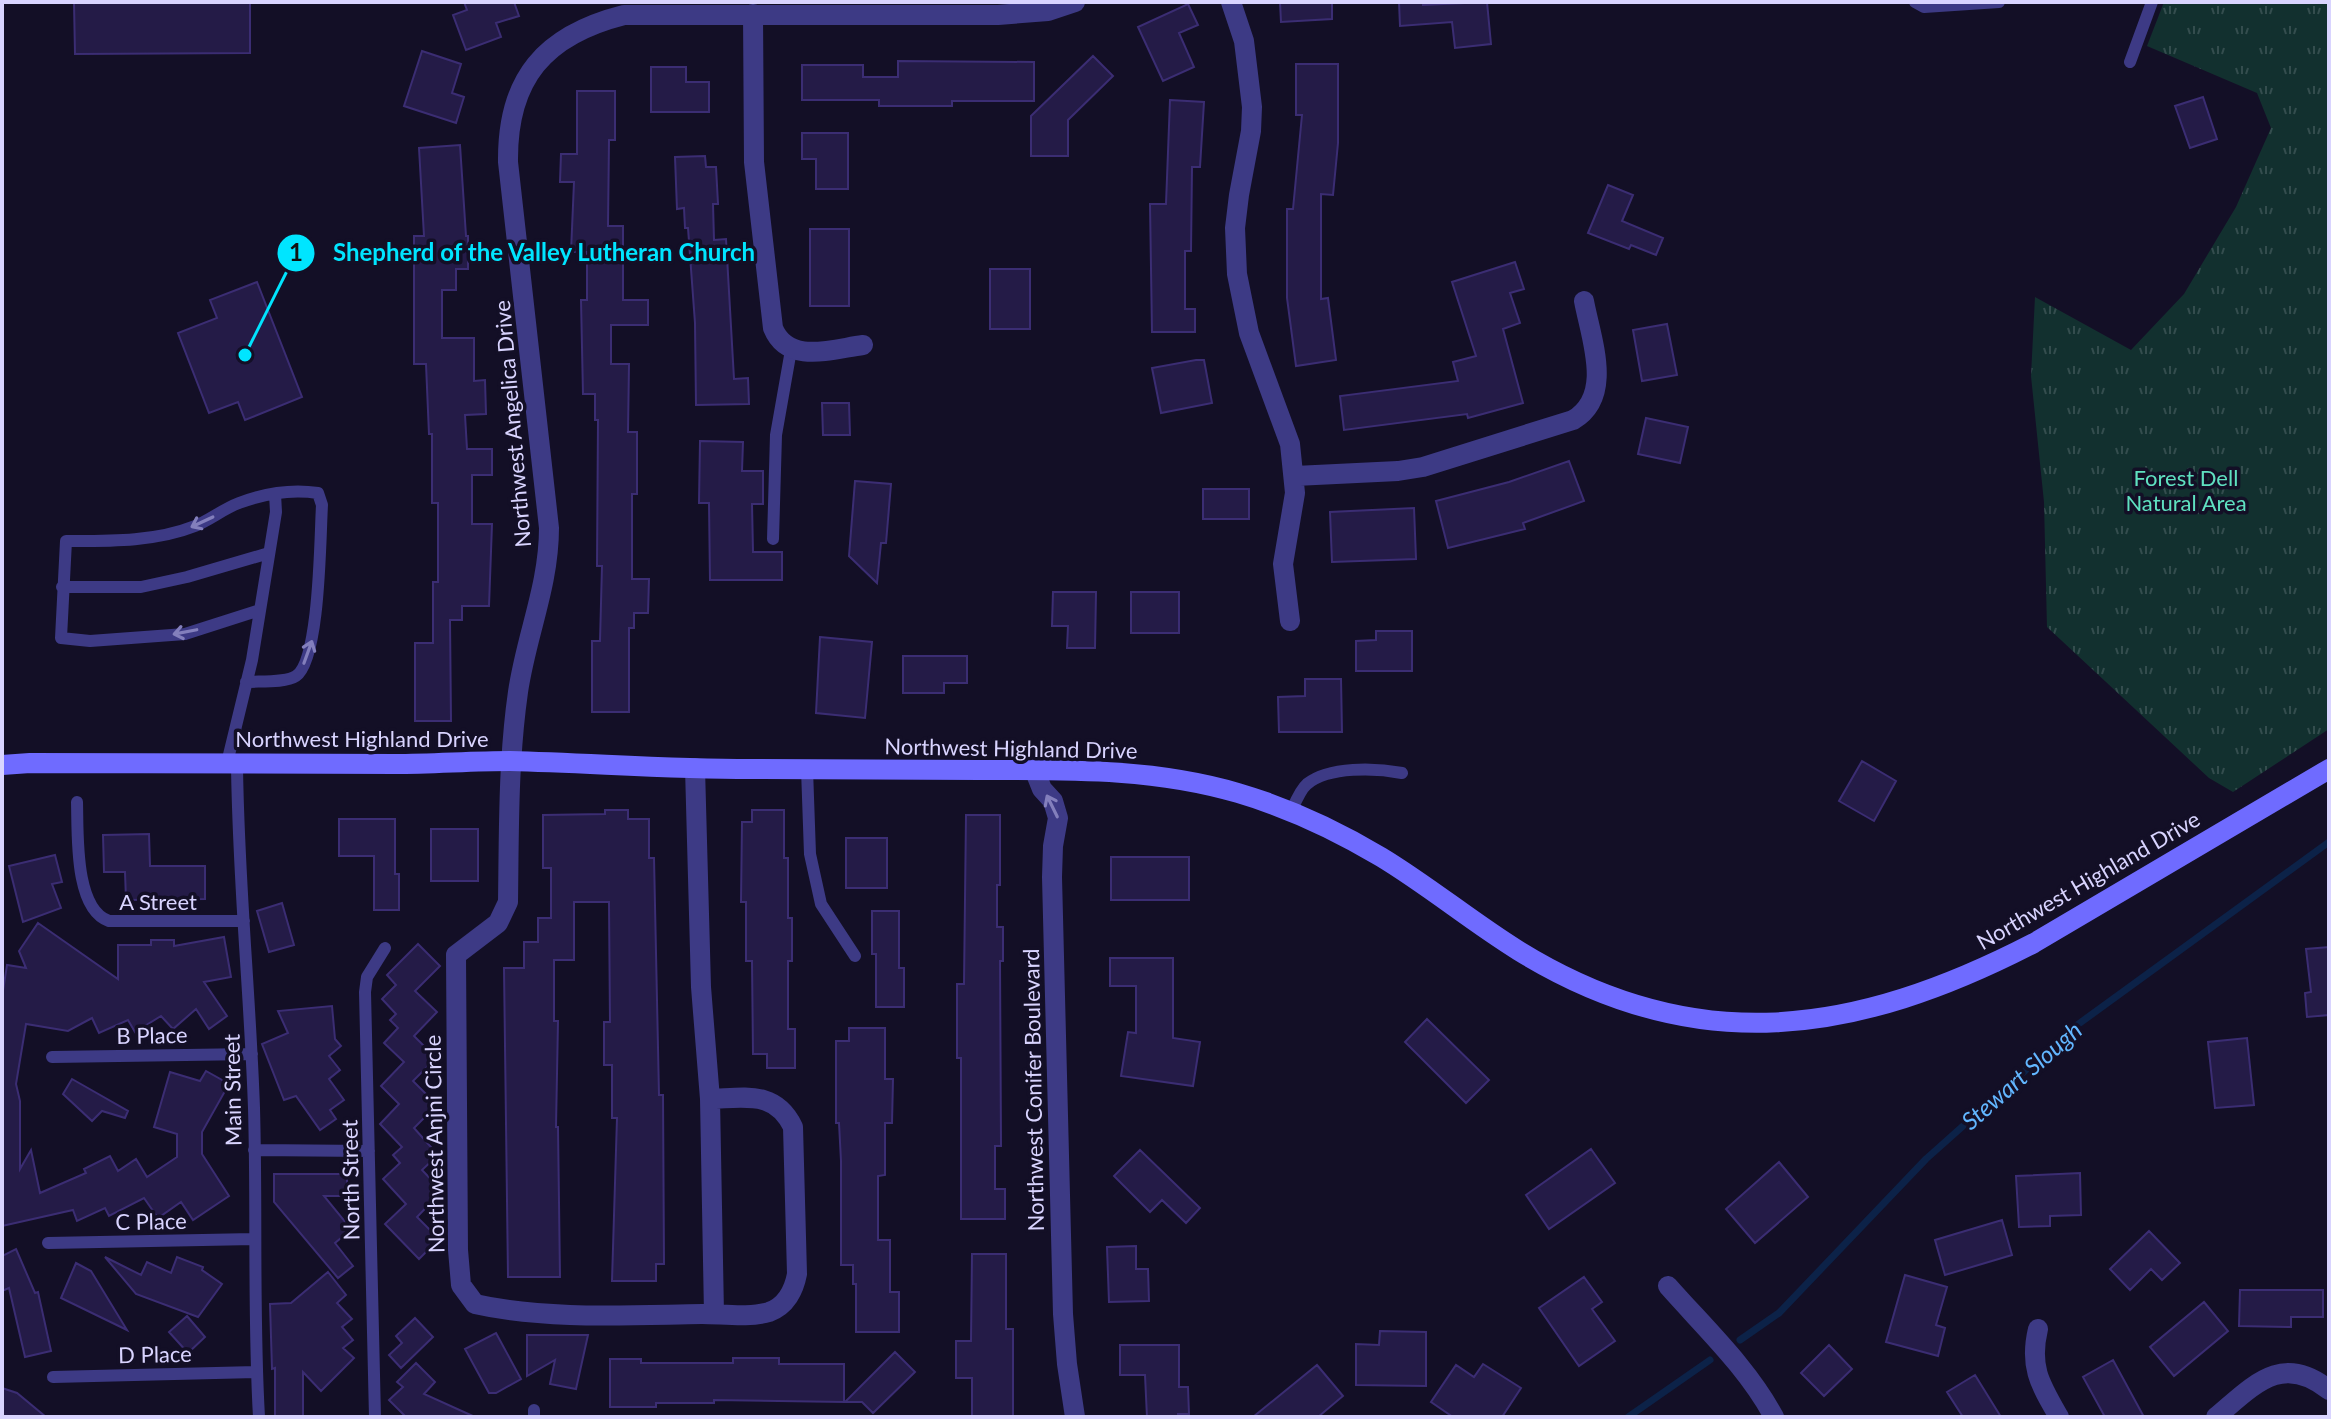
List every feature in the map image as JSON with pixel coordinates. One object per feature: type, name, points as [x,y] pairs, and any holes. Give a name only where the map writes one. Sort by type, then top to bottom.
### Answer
[{"type":"main road","name":"Northwest Highland Drive","points":[[2,765],[509,761],[695,768],[1090,769],[1156,775],[1238,793],[1328,828],[1384,859],[1517,950],[1598,993],[1652,1010],[1758,1025],[1810,1021],[1856,1012],[1915,995],[1999,961],[2329,769]]},
{"type":"street","name":"Northwest Angelica Drive","points":[[509,761],[519,688],[549,554],[549,528],[508,162],[513,109],[525,81],[542,57],[573,33],[592,23],[635,14],[999,8],[1048,11],[1075,2]]},
{"type":"street","points":[[1231,2],[1244,41],[1252,107],[1235,228],[1237,274],[1249,333],[1290,444],[1295,476],[1283,564],[1290,621]]},
{"type":"street","points":[[753,14],[754,162],[773,328],[777,338],[791,350],[815,351],[863,345]]},
{"type":"street","points":[[1295,476],[1423,467],[1573,420],[1583,414],[1597,390],[1584,301]]},
{"type":"street","name":"Northwest Anjni Circle","points":[[509,761],[508,902],[498,923],[456,955],[458,1250],[461,1285],[475,1304],[494,1309],[597,1315],[766,1313],[777,1309],[795,1286],[797,1259],[794,1138],[788,1117],[776,1104],[761,1098],[710,1099]]},
{"type":"street","points":[[695,768],[701,987],[710,1099],[714,1314]]},
{"type":"street","name":"Northwest Conifer Boulevard","points":[[1034,769],[1042,789],[1053,801],[1058,818],[1053,846],[1063,1314],[1075,1417]]},
{"type":"street","points":[[1668,1286],[1738,1365],[1774,1417]]},
{"type":"street","points":[[2038,1329],[2034,1347],[2035,1370],[2059,1417]]},
{"type":"street","points":[[2216,1417],[2266,1378],[2283,1372],[2307,1375],[2329,1390]]},
{"type":"lane","points":[[1915,2],[1924,7],[1999,2]]},
{"type":"lane","points":[[2130,62],[2152,2]]},
{"type":"lane","points":[[773,539],[776,435],[791,350]]},
{"type":"lane","points":[[246,682],[293,678],[301,671],[313,639],[322,505],[318,493],[298,490],[239,503],[195,526],[163,535],[112,541],[66,541],[61,638],[90,641],[185,634],[260,610]]},
{"type":"lane","name":"Main Street","points":[[259,1417],[252,1054],[232,763],[276,512],[275,494]]},
{"type":"lane","points":[[62,587],[141,587],[269,553]]},
{"type":"lane","points":[[1291,812],[1305,785],[1322,775],[1377,768],[1402,773]]},
{"type":"lane","points":[[807,769],[810,854],[821,904],[855,956]]},
{"type":"lane","name":"A Street","points":[[77,802],[82,877],[90,909],[100,918],[109,921],[244,921]]},
{"type":"lane","name":"North Street","points":[[375,1417],[365,992],[367,977],[385,948]]},
{"type":"lane","name":"B Place","points":[[52,1057],[252,1054]]},
{"type":"lane","points":[[254,1150],[369,1151]]},
{"type":"lane","name":"C Place","points":[[48,1243],[254,1239]]},
{"type":"lane","name":"D Place","points":[[53,1377],[257,1372]]},
{"type":"green space","name":"Forest Dell Natural Area","points":[[2164,2],[2329,2],[2329,729],[2233,792],[2209,778],[2047,627],[2044,502],[2031,376],[2035,297],[2131,350],[2184,294],[2236,207],[2271,128],[2257,93],[2147,46]]},
{"type":"building","points":[[74,2],[250,2],[250,53],[75,54]]},
{"type":"building","points":[[464,2],[514,2],[519,16],[496,23],[501,37],[466,50],[453,15],[467,10]]},
{"type":"building","points":[[1280,2],[1332,2],[1332,19],[1281,22]]},
{"type":"building","points":[[1399,2],[1423,2],[1423,5],[1487,2],[1491,44],[1455,48],[1452,22],[1400,26]]},
{"type":"building","points":[[1188,4],[1198,25],[1179,33],[1194,67],[1163,81],[1138,27]]},
{"type":"building","points":[[422,51],[461,64],[452,93],[464,97],[456,123],[404,106]]},
{"type":"building","points":[[1093,56],[1113,76],[1068,120],[1068,156],[1031,156],[1031,116]]},
{"type":"building","points":[[898,61],[1034,62],[1034,101],[952,101],[952,106],[879,106],[879,100],[802,100],[802,65],[863,65],[863,77],[898,77]]},
{"type":"building","points":[[1296,64],[1338,64],[1338,143],[1333,195],[1321,194],[1321,299],[1328,298],[1336,360],[1296,366],[1287,298],[1287,209],[1293,209],[1302,115],[1296,115]]},
{"type":"building","points":[[651,67],[686,67],[686,82],[709,82],[709,112],[651,112]]},
{"type":"building","points":[[577,91],[615,91],[615,140],[609,140],[608,226],[623,226],[623,300],[648,300],[648,325],[611,325],[611,364],[629,364],[628,432],[637,432],[637,494],[632,494],[632,579],[649,579],[648,613],[634,613],[634,628],[629,628],[629,712],[592,712],[592,641],[600,641],[602,566],[597,566],[598,420],[595,420],[595,394],[583,394],[581,300],[587,300],[587,252],[571,252],[574,182],[560,182],[561,154],[577,154]]},
{"type":"building","points":[[2203,97],[2217,139],[2190,148],[2175,106]]},
{"type":"building","points":[[1170,100],[1204,102],[1200,167],[1192,167],[1191,251],[1185,251],[1185,309],[1195,309],[1195,332],[1152,332],[1150,204],[1166,204]]},
{"type":"building","points":[[802,133],[848,133],[848,189],[816,189],[816,159],[802,159]]},
{"type":"building","points":[[460,145],[468,269],[456,269],[456,290],[442,290],[442,338],[474,338],[474,381],[485,380],[486,414],[465,415],[467,449],[492,449],[492,475],[472,475],[472,524],[492,524],[489,606],[462,606],[462,620],[450,620],[451,721],[415,721],[415,643],[433,643],[433,582],[438,582],[438,503],[432,503],[432,434],[429,434],[426,364],[414,364],[414,236],[424,236],[419,148]]},
{"type":"building","points":[[705,156],[706,167],[716,167],[718,204],[713,204],[714,240],[726,239],[734,379],[748,378],[749,404],[696,405],[695,323],[688,228],[685,228],[684,208],[677,209],[675,157]]},
{"type":"building","points":[[1608,185],[1633,195],[1622,221],[1663,238],[1656,255],[1631,245],[1629,249],[1588,233]]},
{"type":"building","points":[[810,229],[849,229],[849,306],[810,306]]},
{"type":"building","points":[[1515,262],[1524,289],[1510,293],[1520,323],[1503,329],[1523,403],[1468,418],[1467,414],[1344,430],[1340,396],[1458,381],[1453,362],[1476,356],[1452,282]]},
{"type":"building","points":[[990,269],[1030,269],[1030,329],[990,329]]},
{"type":"building","points":[[257,282],[302,397],[245,420],[238,402],[209,413],[178,333],[217,318],[210,300]]},
{"type":"building","points":[[1667,324],[1677,375],[1642,381],[1633,330]]},
{"type":"building","points":[[1204,360],[1212,403],[1161,413],[1152,368]]},
{"type":"building","points":[[822,403],[849,403],[850,435],[823,435]]},
{"type":"building","points":[[1646,418],[1688,427],[1680,463],[1638,454]]},
{"type":"building","points":[[700,441],[743,442],[742,471],[763,471],[763,504],[752,504],[753,552],[782,552],[782,580],[710,580],[709,503],[699,503]]},
{"type":"building","points":[[1569,461],[1584,501],[1523,523],[1525,529],[1448,548],[1436,501],[1509,482]]},
{"type":"building","points":[[855,481],[891,484],[886,543],[881,543],[877,583],[849,556]]},
{"type":"building","points":[[1203,489],[1249,489],[1249,519],[1203,519]]},
{"type":"building","points":[[1414,508],[1416,559],[1332,562],[1330,512]]},
{"type":"building","points":[[1053,592],[1096,592],[1095,648],[1067,648],[1068,626],[1052,626]]},
{"type":"building","points":[[1131,592],[1179,592],[1179,633],[1131,633]]},
{"type":"building","points":[[1376,631],[1412,631],[1412,671],[1356,671],[1356,641],[1376,640]]},
{"type":"building","points":[[820,637],[872,642],[865,718],[816,713]]},
{"type":"building","points":[[903,656],[967,656],[967,683],[944,683],[944,693],[903,693]]},
{"type":"building","points":[[1305,679],[1341,679],[1342,732],[1279,732],[1278,697],[1305,696]]},
{"type":"building","points":[[1862,761],[1896,781],[1874,821],[1839,801]]},
{"type":"building","points":[[605,810],[628,810],[628,819],[649,819],[649,858],[654,858],[659,1095],[663,1095],[664,1264],[656,1264],[656,1281],[612,1281],[617,1118],[612,1118],[612,1065],[604,1065],[604,1022],[610,1022],[609,902],[574,902],[574,960],[554,960],[554,1021],[558,1021],[556,1127],[560,1277],[508,1277],[504,968],[524,968],[524,942],[538,942],[538,918],[551,918],[551,868],[543,868],[543,815],[605,814]]},
{"type":"building","points":[[752,810],[784,810],[788,918],[792,918],[792,961],[788,961],[788,1029],[795,1029],[795,1068],[767,1068],[767,1054],[753,1054],[752,961],[746,961],[746,902],[741,902],[742,822],[752,822]]},
{"type":"building","points":[[966,815],[1000,815],[997,927],[1003,927],[1003,961],[1000,961],[1001,1146],[995,1146],[995,1189],[1005,1189],[1005,1219],[961,1219],[961,1058],[957,1058],[957,984],[964,984]]},
{"type":"building","points":[[339,819],[395,819],[395,874],[399,874],[399,910],[374,910],[374,856],[339,856]]},
{"type":"building","points":[[431,829],[478,829],[478,881],[431,881]]},
{"type":"building","points":[[149,834],[150,866],[205,866],[205,899],[126,900],[125,872],[104,872],[103,835]]},
{"type":"building","points":[[846,838],[887,838],[887,888],[846,888]]},
{"type":"building","points":[[55,855],[62,882],[52,884],[61,908],[23,922],[9,866]]},
{"type":"building","points":[[1111,857],[1189,857],[1189,900],[1111,900]]},
{"type":"building","points":[[282,903],[294,945],[269,952],[257,911]]},
{"type":"building","points":[[872,911],[899,911],[899,968],[904,968],[904,1007],[876,1007]]},
{"type":"building","points":[[38,923],[118,979],[118,945],[151,945],[151,940],[174,940],[174,946],[224,937],[231,977],[204,982],[227,1016],[209,1029],[196,1009],[173,1029],[161,1016],[135,1032],[128,1020],[99,1033],[92,1018],[68,1031],[26,1024],[16,1084],[20,1101],[20,1169],[31,1150],[40,1193],[86,1173],[84,1169],[110,1156],[118,1171],[136,1159],[147,1177],[177,1157],[177,1134],[154,1127],[170,1072],[200,1081],[206,1071],[229,1084],[202,1132],[202,1154],[229,1196],[193,1220],[181,1202],[158,1218],[144,1198],[109,1216],[105,1208],[77,1221],[73,1210],[2,1226],[2,997],[7,965],[26,968],[19,951]]},
{"type":"building","points":[[418,944],[440,966],[415,991],[437,1012],[414,1036],[436,1058],[413,1081],[437,1105],[414,1128],[438,1155],[422,1170],[442,1191],[417,1217],[439,1239],[419,1259],[385,1224],[406,1204],[383,1179],[400,1163],[393,1155],[402,1147],[380,1124],[399,1104],[381,1086],[404,1062],[384,1043],[398,1028],[390,1020],[396,1014],[382,999],[396,985],[387,975]]},
{"type":"building","points":[[2329,947],[2329,1015],[2307,1017],[2305,993],[2311,992],[2306,949]]},
{"type":"building","points":[[1110,958],[1173,958],[1173,1038],[1200,1042],[1193,1086],[1121,1076],[1128,1032],[1136,1033],[1136,986],[1110,986]]},
{"type":"building","points":[[332,1006],[335,1039],[341,1046],[329,1056],[340,1070],[329,1079],[344,1100],[330,1110],[336,1119],[320,1130],[296,1096],[284,1100],[262,1044],[288,1033],[278,1011]]},
{"type":"building","points":[[1427,1019],[1489,1080],[1466,1103],[1405,1042]]},
{"type":"building","points":[[849,1028],[885,1028],[885,1079],[893,1079],[892,1123],[885,1123],[885,1175],[878,1176],[878,1240],[890,1240],[890,1292],[899,1292],[899,1332],[856,1332],[853,1265],[841,1265],[836,1041],[849,1041]]},
{"type":"building","points":[[2247,1038],[2254,1105],[2215,1108],[2208,1042]]},
{"type":"building","points":[[72,1079],[128,1111],[125,1118],[102,1111],[92,1121],[63,1094]]},
{"type":"building","points":[[1591,1149],[1615,1183],[1549,1229],[1526,1195]]},
{"type":"building","points":[[1140,1150],[1200,1208],[1186,1223],[1162,1200],[1150,1212],[1114,1176]]},
{"type":"building","points":[[1779,1162],[1808,1197],[1755,1243],[1726,1209]]},
{"type":"building","points":[[2080,1173],[2081,1215],[2050,1216],[2050,1226],[2019,1227],[2016,1176]]},
{"type":"building","points":[[274,1174],[347,1174],[347,1196],[324,1196],[347,1224],[347,1233],[335,1243],[353,1266],[338,1278],[274,1202]]},
{"type":"building","points":[[2002,1220],[2012,1255],[1945,1275],[1935,1240]]},
{"type":"building","points":[[2149,1231],[2180,1263],[2162,1280],[2151,1269],[2130,1290],[2110,1269]]},
{"type":"building","points":[[1136,1246],[1136,1269],[1148,1269],[1149,1301],[1109,1302],[1107,1247]]},
{"type":"building","points":[[16,1249],[35,1293],[38,1292],[51,1351],[25,1357],[9,1288],[2,1291],[2,1256]]},
{"type":"building","points":[[972,1254],[1006,1254],[1006,1329],[1013,1329],[1013,1417],[972,1417],[972,1378],[956,1378],[956,1341],[971,1341]]},
{"type":"building","points":[[105,1257],[141,1275],[147,1262],[171,1273],[177,1257],[203,1267],[202,1270],[222,1284],[198,1317],[136,1294]]},
{"type":"building","points":[[76,1263],[91,1271],[127,1330],[61,1298]]},
{"type":"building","points":[[328,1272],[346,1295],[337,1303],[352,1319],[342,1327],[353,1340],[343,1348],[354,1358],[321,1391],[303,1372],[303,1417],[275,1417],[270,1304],[291,1303]]},
{"type":"building","points":[[1905,1275],[1947,1287],[1936,1325],[1945,1328],[1938,1356],[1886,1342]]},
{"type":"building","points":[[1584,1277],[1602,1302],[1592,1309],[1615,1341],[1579,1366],[1539,1308]]},
{"type":"building","points":[[2240,1290],[2323,1290],[2323,1317],[2291,1317],[2291,1327],[2239,1326]]},
{"type":"building","points":[[2204,1302],[2228,1331],[2174,1376],[2150,1347]]},
{"type":"building","points":[[187,1316],[205,1337],[188,1353],[169,1332]]},
{"type":"building","points":[[415,1318],[433,1337],[401,1368],[389,1355],[402,1343],[396,1336]]},
{"type":"building","points":[[1380,1331],[1426,1332],[1426,1386],[1356,1385],[1356,1344],[1379,1345]]},
{"type":"building","points":[[496,1333],[521,1379],[496,1393],[489,1393],[465,1349]]},
{"type":"building","points":[[527,1335],[588,1335],[576,1389],[550,1384],[555,1360],[527,1376]]},
{"type":"building","points":[[1120,1345],[1179,1345],[1179,1387],[1188,1387],[1189,1414],[1147,1417],[1145,1375],[1120,1375]]},
{"type":"building","points":[[1829,1345],[1852,1369],[1824,1396],[1801,1373]]},
{"type":"building","points":[[895,1352],[915,1372],[873,1413],[862,1402],[845,1402]]},
{"type":"building","points":[[733,1358],[779,1358],[779,1364],[844,1364],[844,1402],[714,1400],[714,1403],[656,1403],[656,1407],[610,1407],[610,1359],[641,1359],[641,1363],[733,1363]]},
{"type":"building","points":[[2113,1360],[2144,1417],[2105,1417],[2083,1377]]},
{"type":"building","points":[[416,1363],[435,1382],[424,1394],[475,1417],[406,1417],[389,1400],[403,1387],[397,1382]]},
{"type":"building","points":[[1483,1364],[1521,1388],[1502,1417],[1453,1417],[1431,1402],[1456,1365],[1474,1377]]},
{"type":"building","points":[[1317,1365],[1343,1396],[1318,1417],[1253,1417]]},
{"type":"building","points":[[1975,1375],[2001,1417],[1963,1417],[1947,1392]]},
{"type":"building","points":[[2,1388],[17,1393],[46,1417],[2,1417]]},
{"type":"waterway","name":"Stewart Slough","points":[[1740,1340],[1779,1313],[1926,1159],[2073,1028],[2329,842]]},
{"type":"waterway","name":"Stewart Slough","points":[[1628,1417],[1710,1360]]},
{"type":"place","name":"Shepherd of the Valley Lutheran Church","points":[[245,355]]}]
